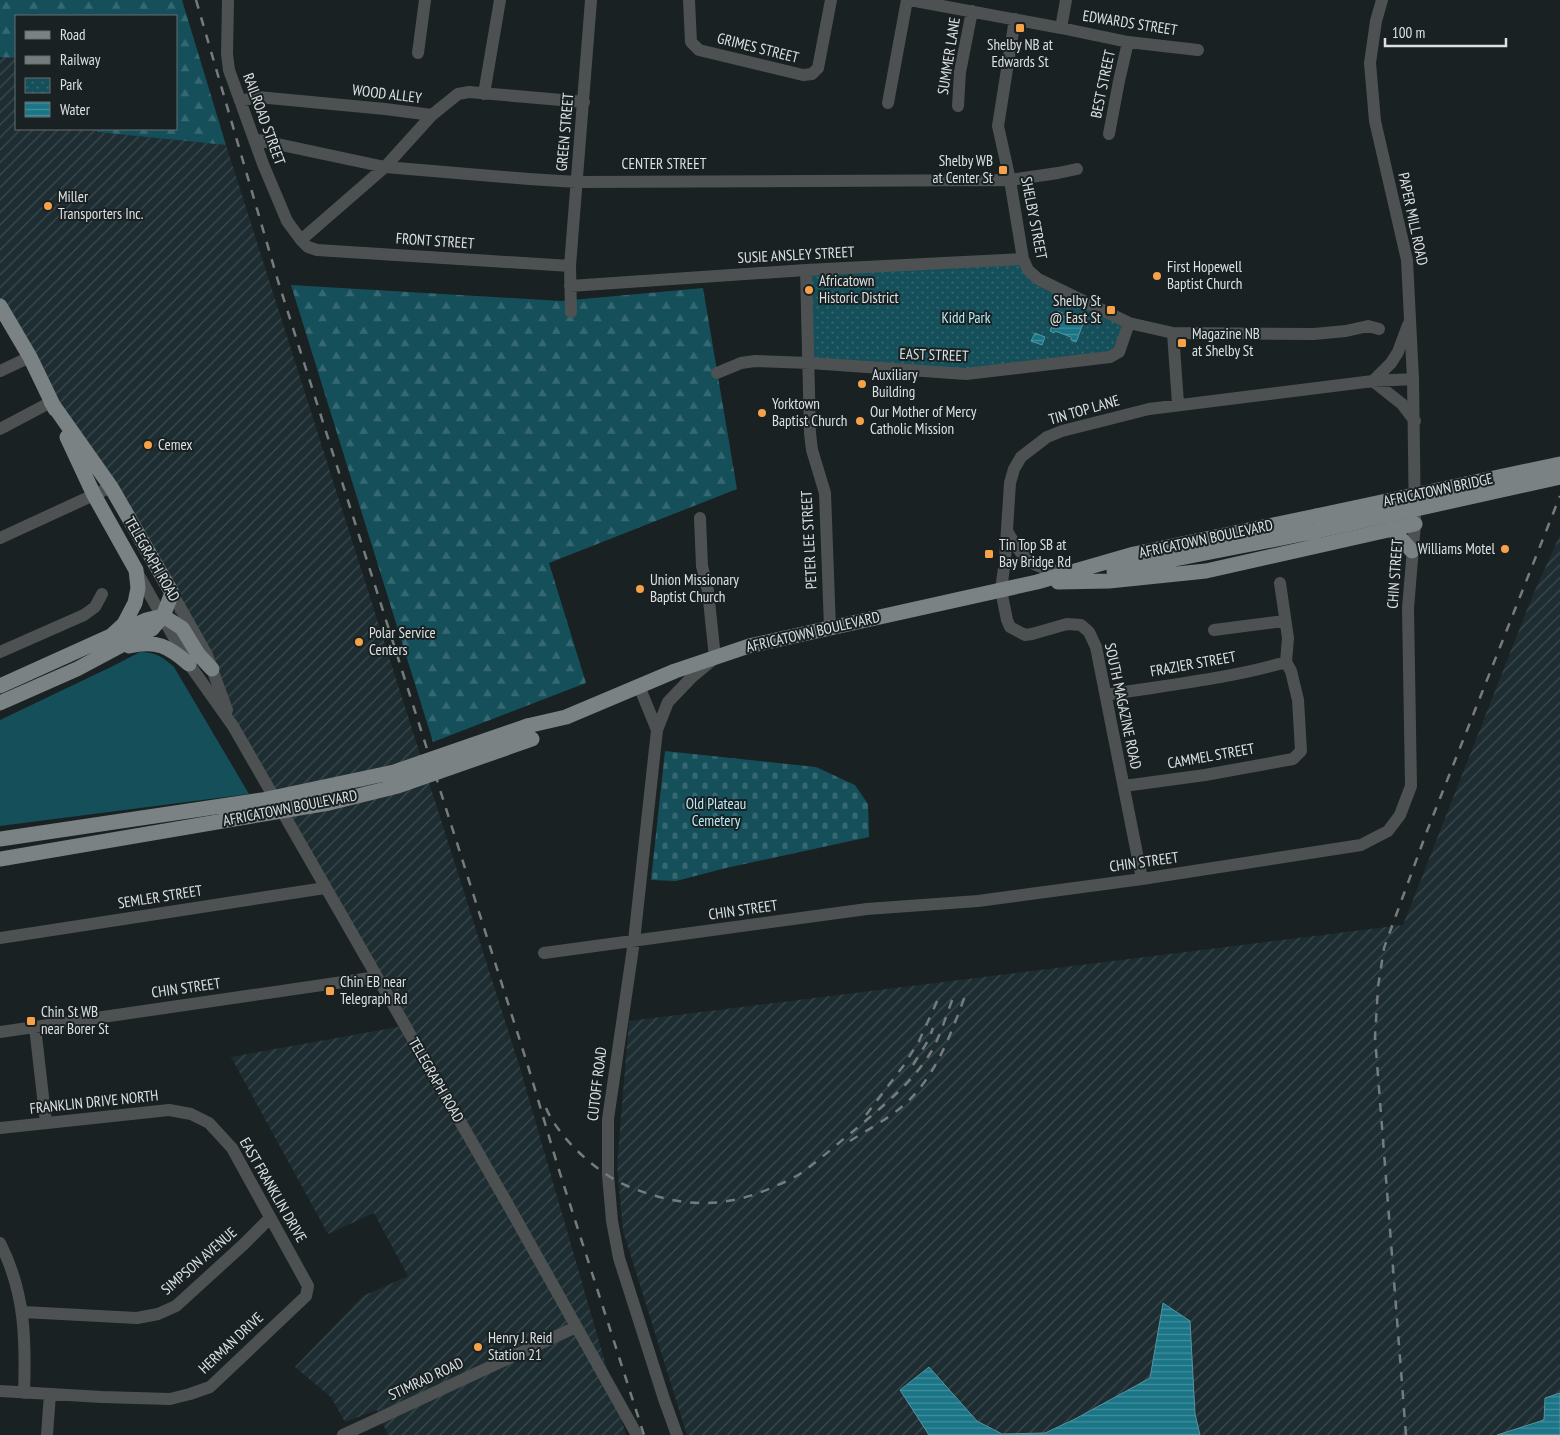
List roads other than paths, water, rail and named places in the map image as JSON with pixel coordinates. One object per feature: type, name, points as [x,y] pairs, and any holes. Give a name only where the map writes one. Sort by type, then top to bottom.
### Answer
[{"type":"main road","name":"TELEGRAPH ROAD","points":[[1,309],[30,358],[94,495],[136,570]]},
{"type":"main road","name":"TELEGRAPH ROAD","points":[[51,402],[111,486],[172,593]]},
{"type":"main road","name":"AFRICATOWN BRIDGE","points":[[1316,523],[1560,464]]},
{"type":"main road","name":"AFRICATOWN BRIDGE","points":[[1316,523],[1560,475]]},
{"type":"main road","name":"AFRICATOWN BOULEVARD","points":[[0,859],[329,803],[398,786],[675,671],[749,646],[1068,574],[1120,571],[1316,523]]},
{"type":"main road","points":[[1037,582],[1109,581],[1206,571],[1415,524]]},
{"type":"main road","points":[[1391,528],[1412,551]]},
{"type":"main road","points":[[115,642],[135,603],[138,588],[136,570]]},
{"type":"main road","points":[[163,616],[172,593]]},
{"type":"main road","points":[[0,703],[77,669],[146,620],[163,616],[182,628],[198,654],[212,669]]},
{"type":"main road","points":[[0,686],[115,642],[156,644],[175,652],[189,664]]},
{"type":"main road","name":"AFRICATOWN BOULEVARD","points":[[0,839],[262,800],[394,772],[529,732]]},
{"type":"street","name":"RAILROAD STREET","points":[[228,0],[227,54],[229,70],[287,221],[301,240]]},
{"type":"street","points":[[418,53],[425,0]]},
{"type":"street","points":[[484,94],[500,0]]},
{"type":"street","name":"GREEN STREET","points":[[570,286],[591,0]]},
{"type":"street","name":"GRIMES STREET","points":[[689,0],[691,42],[699,50],[803,75],[812,74],[818,68],[831,0]]},
{"type":"street","points":[[888,103],[908,0]]},
{"type":"street","name":"EDWARDS STREET","points":[[908,0],[941,3],[972,11],[1128,42],[1198,50]]},
{"type":"street","points":[[1061,28],[1066,0]]},
{"type":"street","name":"PAPER MILL ROAD","points":[[1382,0],[1376,21],[1370,63],[1375,118],[1408,260],[1414,379],[1415,477]]},
{"type":"street","name":"SUMMER LANE","points":[[958,106],[960,72],[972,11]]},
{"type":"street","name":"SHELBY STREET","points":[[1015,19],[998,126],[1010,180],[1023,259],[1028,270],[1038,279],[1129,323],[1174,333],[1314,334],[1346,331],[1368,326],[1379,329]]},
{"type":"street","name":"BEST STREET","points":[[1109,134],[1128,42]]},
{"type":"street","name":"WOOD ALLEY","points":[[240,101],[258,97],[432,115],[458,94],[484,94],[584,102]]},
{"type":"street","points":[[301,240],[386,167],[432,115]]},
{"type":"street","name":"CENTER STREET","points":[[254,139],[386,167],[577,182],[1010,180],[1077,169]]},
{"type":"street","name":"FRONT STREET","points":[[301,240],[308,247],[317,250],[570,266]]},
{"type":"street","name":"SUSIE ANSLEY STREET","points":[[570,286],[806,270],[1023,259]]},
{"type":"street","name":"PETER LEE STREET","points":[[806,270],[810,363],[810,433],[812,450],[825,493],[830,628]]},
{"type":"street","points":[[570,286],[571,312]]},
{"type":"street","points":[[1410,319],[1398,352],[1373,381],[1402,404],[1414,421]]},
{"type":"street","name":"EAST STREET","points":[[717,373],[742,363],[755,362],[810,363],[966,374],[1110,357],[1119,352],[1129,323]]},
{"type":"street","points":[[1174,333],[1178,404]]},
{"type":"street","points":[[0,371],[30,358]]},
{"type":"street","name":"TIN TOP LANE","points":[[1001,590],[1010,483],[1014,469],[1021,457],[1034,445],[1047,437],[1062,431],[1149,409],[1178,404],[1373,381],[1414,379]]},
{"type":"street","points":[[0,429],[51,402]]},
{"type":"street","points":[[1415,524],[1455,495],[1560,475]]},
{"type":"street","name":"CHIN STREET","points":[[544,953],[867,909],[978,901],[1142,878],[1361,845],[1388,831],[1400,815],[1411,786],[1408,608],[1415,524],[1415,477]]},
{"type":"street","points":[[0,538],[111,486]]},
{"type":"street","points":[[700,518],[702,566],[708,590],[715,658]]},
{"type":"street","points":[[1007,531],[1022,555],[1029,562],[1040,567],[1068,574]]},
{"type":"street","name":"TELEGRAPH ROAD","points":[[136,570],[189,664],[233,726],[637,1435]]},
{"type":"street","points":[[1280,583],[1284,621],[1288,638],[1286,662]]},
{"type":"street","name":"SOUTH MAGAZINE ROAD","points":[[1001,590],[1010,627],[1025,635],[1067,624],[1074,624],[1086,628],[1096,646],[1142,878]]},
{"type":"street","name":"TELEGRAPH ROAD","points":[[172,593],[207,655],[233,726]]},
{"type":"street","points":[[0,652],[84,615],[95,607],[102,594]]},
{"type":"street","points":[[1214,630],[1284,621]]},
{"type":"street","name":"CUTOFF ROAD","points":[[677,1435],[619,1258],[612,1221],[608,1175],[608,1119],[634,941],[657,730],[668,702],[691,678],[715,658]]},
{"type":"street","name":"FRAZIER STREET","points":[[1106,695],[1204,679],[1286,662]]},
{"type":"street","name":"CAMMEL STREET","points":[[1124,786],[1205,775],[1293,759],[1301,751],[1298,700],[1291,671],[1286,662]]},
{"type":"street","name":"CUTOFF ROAD","points":[[639,686],[657,730]]},
{"type":"street","name":"SEMLER STREET","points":[[0,938],[326,888]]},
{"type":"street","name":"CHIN STREET","points":[[0,1032],[377,977]]},
{"type":"street","points":[[35,1027],[46,1123]]},
{"type":"street","name":"FRANKLIN DRIVE NORTH","points":[[0,1128],[169,1110],[191,1114]]},
{"type":"street","name":"EAST FRANKLIN DRIVE","points":[[191,1114],[209,1123],[232,1148],[308,1286],[306,1296]]},
{"type":"street","name":"SIMPSON AVENUE","points":[[23,1312],[137,1318],[158,1314],[176,1306],[270,1218]]},
{"type":"street","points":[[0,1243],[18,1290],[23,1312],[26,1350],[24,1393],[0,1391]]},
{"type":"street","name":"HERMAN DRIVE","points":[[24,1393],[170,1399],[190,1394],[210,1386],[306,1296]]},
{"type":"street","name":"STIMRAD ROAD","points":[[343,1435],[576,1327]]},
{"type":"street","points":[[47,1435],[50,1394]]},
{"type":"water","points":[[1058,311],[1062,313],[1061,315],[1078,322],[1079,320],[1084,321],[1076,342],[1071,340],[1071,337],[1050,331]]},
{"type":"water","points":[[1035,333],[1045,337],[1042,345],[1031,341]]},
{"type":"water","points":[[1163,1303],[1190,1321],[1195,1414],[1200,1435],[929,1435],[900,1390],[929,1367],[977,1421],[1002,1434],[1045,1433],[1075,1419],[1150,1378]]},
{"type":"water","points":[[1560,1393],[1560,1435],[1497,1435],[1544,1420],[1545,1398]]},
{"type":"railway","points":[[196,0],[278,281],[644,1435]]},
{"type":"railway","points":[[1406,1435],[1375,1037],[1378,987],[1384,948],[1427,831],[1560,496]]},
{"type":"railway","points":[[546,1108],[552,1120],[570,1144],[594,1166],[632,1188],[685,1202],[702,1203],[736,1200],[771,1188],[806,1170],[897,1093],[915,1074],[931,1052],[955,993]]},
{"type":"railway","points":[[850,1141],[891,1115],[915,1094],[941,1055],[965,996]]},
{"type":"railway","points":[[866,1115],[904,1065],[919,1041],[939,997]]},
{"type":"railway","points":[[913,1065],[929,1039],[933,1028]]},
{"type":"place","name":"Shelby NB at Edwards St","points":[[1020,28]]},
{"type":"place","name":"Shelby WB at Center St","points":[[1003,170]]},
{"type":"place","name":"Miller Transporters Inc.","points":[[48,206]]},
{"type":"place","name":"First Hopewell Baptist Church","points":[[1157,276]]},
{"type":"place","name":"Africatown Historic District","points":[[809,290]]},
{"type":"place","name":"Shelby St @ East St","points":[[1111,310]]},
{"type":"place","name":"Magazine NB at Shelby St","points":[[1182,343]]},
{"type":"place","name":"Auxiliary Building","points":[[862,384]]},
{"type":"place","name":"Yorktown Baptist Church","points":[[762,413]]},
{"type":"place","name":"Our Mother of Mercy Catholic Mission","points":[[860,421]]},
{"type":"place","name":"Cemex","points":[[148,445]]},
{"type":"place","name":"Williams Motel","points":[[1505,549]]},
{"type":"place","name":"Tin Top SB at Bay Bridge Rd","points":[[989,554]]},
{"type":"place","name":"Union Missionary Baptist Church","points":[[640,589]]},
{"type":"place","name":"Polar Service Centers","points":[[359,642]]},
{"type":"place","name":"Chin EB near Telegraph Rd","points":[[330,991]]},
{"type":"place","name":"Chin St WB near Borer St","points":[[31,1021]]},
{"type":"place","name":"Henry J. Reid Station 21","points":[[478,1347]]},
{"type":"park label","name":"Kidd Park","points":[[966,318]]},
{"type":"park label","name":"Old Plateau Cemetery","points":[[716,812]]}]
